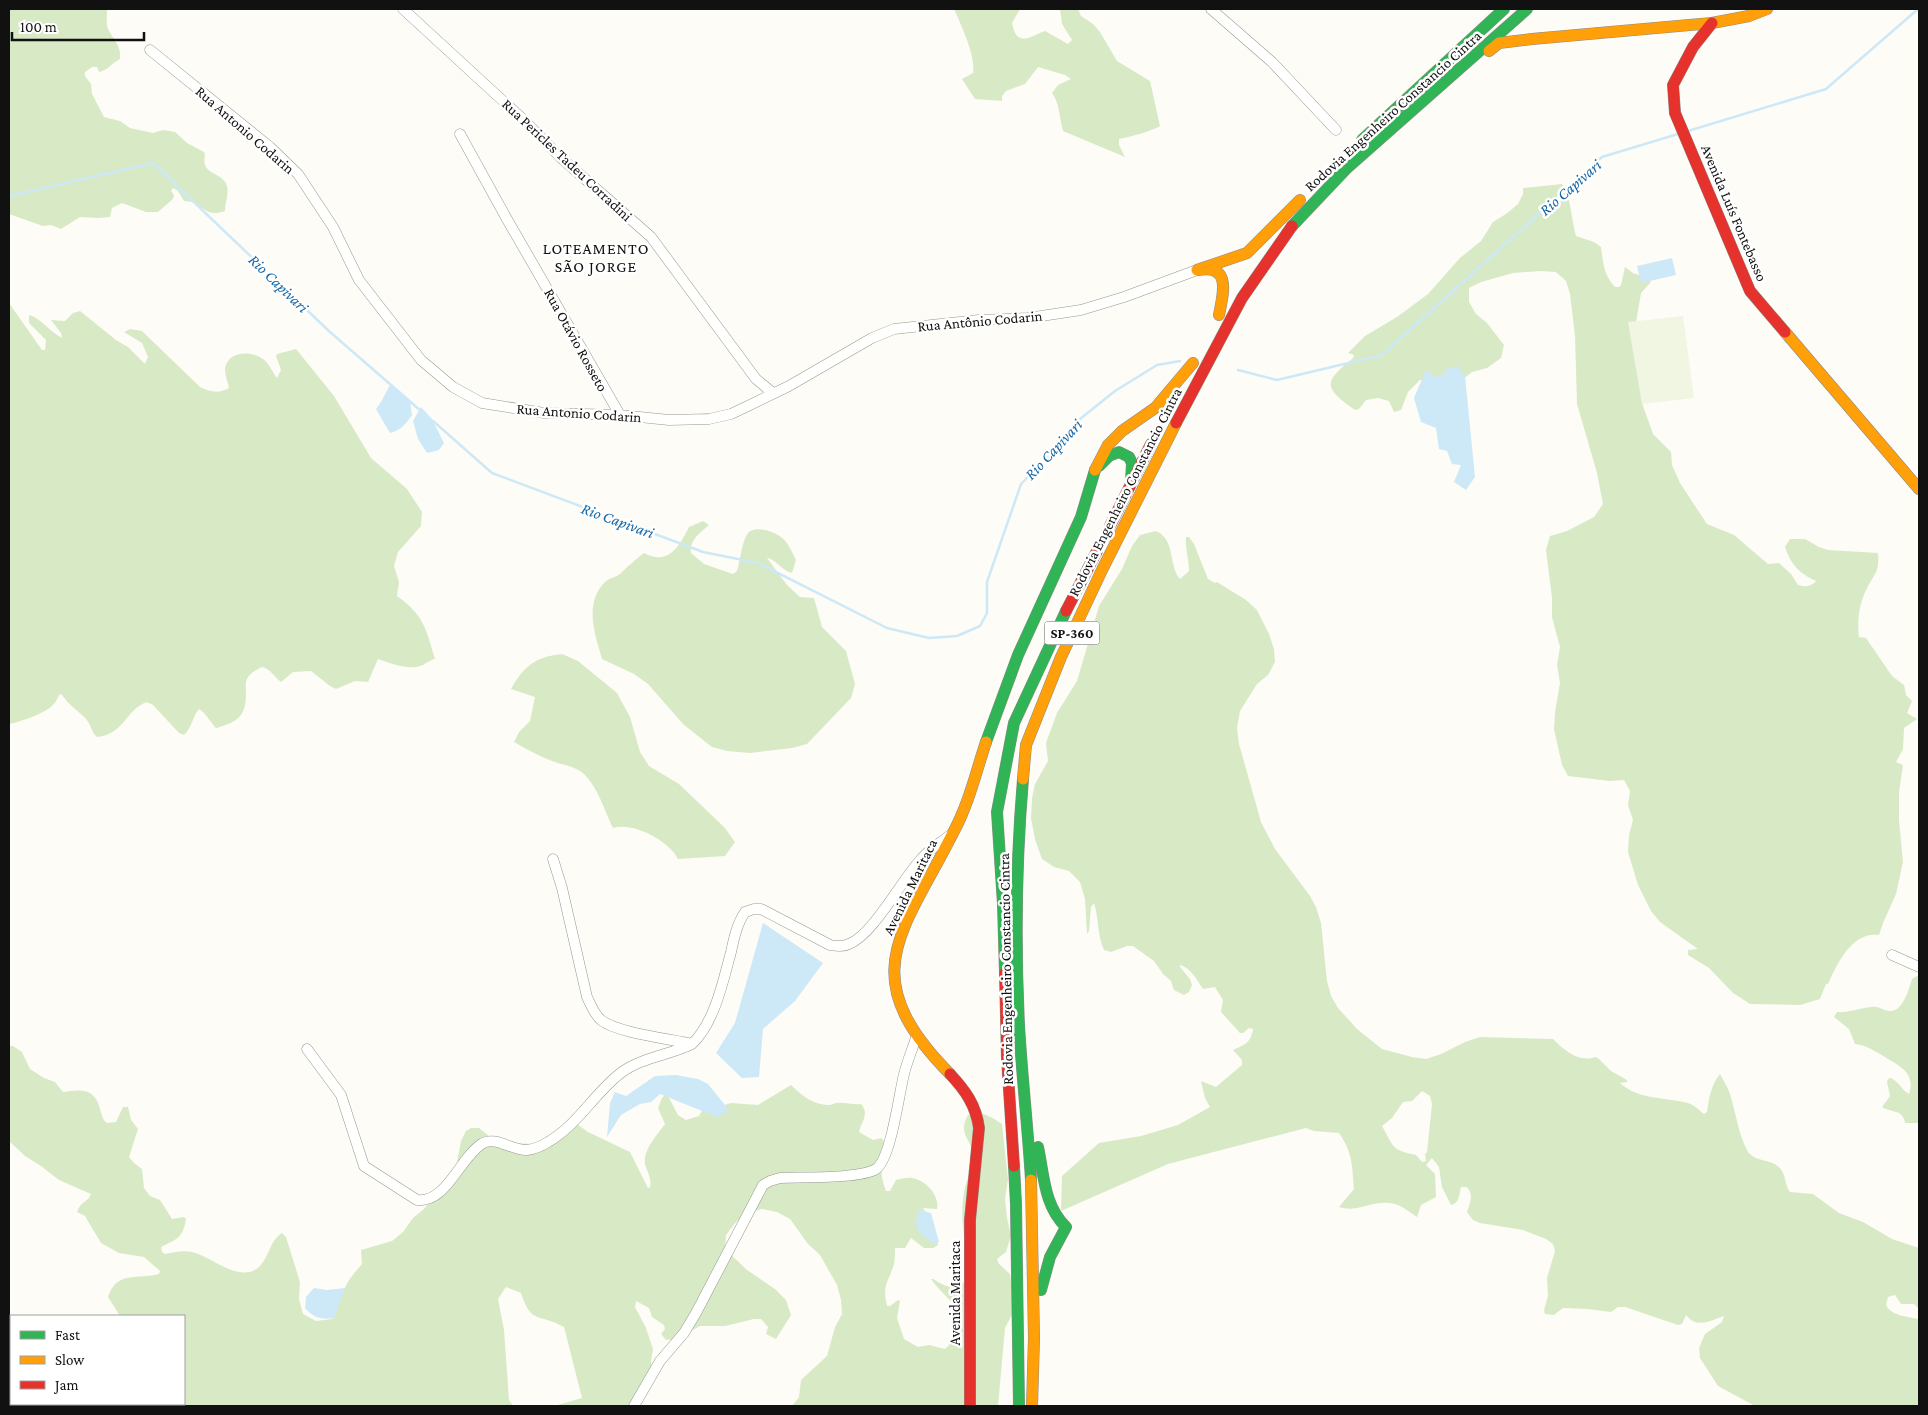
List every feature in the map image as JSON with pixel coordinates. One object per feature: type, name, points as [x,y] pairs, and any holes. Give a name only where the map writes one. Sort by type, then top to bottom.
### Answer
[{"type":"main road","points":[[1449,60],[1478,25],[1491,14],[1492,9]]},
{"type":"main road","name":"Rodovia Engenheiro Constancio Cintra","points":[[1197,270],[1213,269],[1220,274],[1223,285],[1217,319],[1277,227],[1307,193],[1376,126],[1504,9]]},
{"type":"main road","name":"Rodovia Engenheiro Constancio Cintra","points":[[1032,1406],[1034,1338],[1032,1221],[1019,1025],[1016,905],[1017,850],[1026,745],[1061,657],[1102,570],[1242,298],[1293,224],[1346,169],[1448,81],[1527,9]]},
{"type":"main road","points":[[1532,9],[1515,31],[1518,35],[1532,38]]},
{"type":"main road","points":[[1448,81],[1499,43],[1532,38],[1712,22],[1749,16],[1767,9]]},
{"type":"main road","name":"Avenida Luís Fontebasso","points":[[1712,22],[1693,47],[1673,85],[1675,113],[1750,291],[1919,489]]},
{"type":"main road","points":[[1197,270],[1247,253],[1307,193]]},
{"type":"main road","name":"Rodovia Engenheiro Constancio Cintra","points":[[1171,406],[1195,359]]},
{"type":"main road","name":"Avenida Maritaca","points":[[970,1406],[970,1220],[979,1128],[978,1114],[969,1095],[916,1038],[902,1014],[894,976],[894,955],[902,931],[962,815],[992,723],[1018,654],[1079,518],[1089,493],[1095,470],[1108,445],[1122,431],[1155,408],[1195,359]]},
{"type":"main road","name":"Rodovia Engenheiro Constancio Cintra","points":[[1018,1406],[1016,1204],[1007,1059],[1003,904],[997,812],[1014,723],[1060,623],[1158,431]]},
{"type":"main road","points":[[1095,470],[1109,456],[1119,452],[1128,454],[1132,458],[1133,467],[1131,482]]},
{"type":"main road","points":[[1025,1104],[1038,1147],[1051,1206],[1060,1222],[1066,1227],[1049,1254],[1034,1338]]},
{"type":"main road","points":[[1008,1406],[1011,1381],[1018,1359]]},
{"type":"street","name":"Rua Pericles Tadeu Corradini","points":[[403,9],[527,123],[560,157],[651,238],[756,379],[773,393]]},
{"type":"street","points":[[1211,9],[1272,62],[1336,130]]},
{"type":"street","name":"Rua Antonio Codarin","points":[[150,50],[270,147],[298,174],[333,227],[359,280],[421,360],[453,387],[482,403],[544,413],[620,415],[669,420],[709,419],[730,414],[773,393]]},
{"type":"street","name":"Rua Otávio Rosseto","points":[[460,134],[620,415]]},
{"type":"street","name":"Rua Antônio Codarin","points":[[773,393],[790,386],[872,338],[894,329],[979,320],[1028,318],[1080,310],[1124,297],[1197,270]]},
{"type":"street","points":[[307,1049],[341,1095],[364,1166],[417,1200],[425,1201],[438,1194],[466,1159],[484,1143],[491,1141],[526,1150],[548,1142],[562,1133],[622,1072],[638,1063],[692,1044],[699,1037],[710,1019],[734,937],[745,912],[762,909],[830,945],[842,946],[849,944],[856,940],[875,920],[922,858],[952,834]]},
{"type":"street","points":[[553,860],[562,888],[587,997],[592,1009],[600,1019],[616,1027],[692,1044]]},
{"type":"street","points":[[1892,955],[1919,967]]},
{"type":"street","points":[[634,1406],[660,1361],[684,1333],[696,1313],[763,1185],[780,1178],[852,1175],[875,1169],[881,1164],[889,1143],[904,1072],[916,1038]]},
{"type":"green space","points":[[9,9],[107,9],[107,27],[118,47],[120,59],[102,71],[99,72],[97,67],[92,67],[85,72],[85,76],[91,84],[92,94],[104,117],[120,121],[130,128],[153,133],[163,130],[175,132],[187,143],[204,152],[206,167],[225,181],[227,186],[225,211],[212,213],[195,204],[184,201],[178,191],[173,188],[171,191],[174,195],[173,199],[158,212],[146,212],[122,203],[112,208],[110,217],[80,217],[61,229],[51,225],[43,226],[9,214]]},
{"type":"green space","points":[[954,9],[1020,9],[1012,23],[1014,31],[1020,38],[1028,38],[1045,31],[1068,44],[1072,40],[1062,24],[1060,9],[1078,9],[1081,16],[1093,24],[1100,32],[1117,61],[1150,81],[1160,126],[1141,134],[1119,139],[1119,145],[1125,157],[1063,131],[1058,106],[1052,93],[1058,85],[1071,79],[1065,75],[1038,67],[1025,84],[1006,91],[1002,96],[1002,101],[975,99],[962,79],[973,73],[973,66],[967,41]]},
{"type":"green space","points":[[1562,184],[1570,203],[1576,236],[1594,242],[1601,247],[1606,273],[1615,287],[1621,285],[1625,267],[1633,273],[1651,279],[1650,283],[1641,293],[1636,323],[1642,403],[1653,434],[1671,452],[1672,465],[1680,483],[1707,524],[1734,535],[1768,564],[1779,563],[1801,586],[1810,585],[1816,581],[1805,575],[1793,564],[1785,547],[1790,539],[1805,539],[1828,550],[1878,553],[1877,569],[1860,607],[1858,631],[1859,637],[1866,638],[1892,676],[1904,685],[1906,695],[1912,701],[1907,713],[1917,719],[1904,728],[1903,749],[1896,762],[1903,765],[1899,792],[1899,820],[1903,862],[1896,894],[1879,935],[1869,935],[1853,943],[1836,967],[1820,999],[1800,1005],[1750,1004],[1733,993],[1709,968],[1688,955],[1688,950],[1698,949],[1660,922],[1651,911],[1638,885],[1628,852],[1629,835],[1633,820],[1628,805],[1630,791],[1624,780],[1610,781],[1568,776],[1562,765],[1554,729],[1560,683],[1557,665],[1560,647],[1552,617],[1552,598],[1546,550],[1550,536],[1567,531],[1594,517],[1603,504],[1597,473],[1577,404],[1575,336],[1570,294],[1566,281],[1556,272],[1513,273],[1481,282],[1469,288],[1469,302],[1476,314],[1487,323],[1504,345],[1501,358],[1487,368],[1472,372],[1461,381],[1420,380],[1408,392],[1401,410],[1394,412],[1389,401],[1378,398],[1366,400],[1359,409],[1355,410],[1337,396],[1331,385],[1336,374],[1353,358],[1354,355],[1348,353],[1365,336],[1397,317],[1428,294],[1460,258],[1481,241],[1493,222],[1518,204],[1523,194],[1523,188]]},
{"type":"green space","points":[[9,303],[42,350],[45,350],[46,340],[29,323],[29,315],[38,319],[62,338],[61,333],[51,320],[65,321],[73,313],[80,311],[116,340],[128,347],[145,364],[148,357],[142,343],[124,332],[130,329],[142,331],[200,387],[211,391],[218,392],[229,388],[225,369],[230,359],[235,356],[246,353],[258,356],[267,363],[277,378],[281,370],[277,354],[296,349],[334,396],[371,458],[407,489],[422,512],[421,526],[398,552],[394,566],[399,582],[397,596],[419,616],[435,659],[422,665],[410,667],[399,666],[378,659],[368,682],[355,681],[336,689],[311,671],[293,672],[281,682],[270,671],[262,667],[252,673],[247,679],[246,702],[242,713],[235,721],[216,728],[199,709],[184,735],[179,733],[153,705],[147,702],[134,710],[114,731],[97,737],[86,719],[60,694],[53,705],[45,711],[9,724]]},
{"type":"green space","points":[[1683,316],[1694,398],[1642,404],[1628,322]]},
{"type":"green space","points":[[703,521],[709,525],[693,541],[691,553],[704,564],[733,574],[738,568],[748,533],[759,529],[769,531],[783,539],[790,547],[796,560],[792,573],[767,558],[787,585],[800,597],[814,598],[822,627],[846,651],[855,684],[851,698],[807,744],[792,748],[750,753],[727,751],[712,747],[684,725],[648,684],[634,674],[602,659],[593,619],[595,599],[599,590],[606,581],[620,574],[644,553],[652,556],[666,556],[677,547],[689,527]]},
{"type":"green space","points":[[1156,531],[1162,535],[1169,546],[1176,573],[1180,579],[1189,571],[1186,537],[1189,537],[1194,544],[1208,579],[1215,583],[1217,582],[1246,600],[1257,610],[1269,634],[1274,649],[1275,662],[1268,675],[1257,684],[1240,711],[1237,728],[1239,744],[1261,822],[1275,849],[1316,907],[1321,923],[1327,981],[1331,996],[1338,1008],[1357,1029],[1382,1049],[1412,1057],[1426,1059],[1480,1037],[1553,1039],[1567,1051],[1578,1057],[1598,1058],[1611,1071],[1627,1080],[1627,1082],[1620,1083],[1635,1092],[1688,1103],[1704,1114],[1707,1112],[1712,1087],[1720,1074],[1729,1091],[1739,1130],[1747,1150],[1754,1157],[1778,1167],[1783,1173],[1790,1192],[1813,1194],[1839,1213],[1863,1222],[1892,1239],[1919,1248],[1919,1309],[1914,1304],[1901,1304],[1895,1295],[1888,1297],[1886,1305],[1888,1309],[1896,1314],[1919,1319],[1919,1406],[1755,1406],[1718,1386],[1700,1358],[1699,1348],[1705,1334],[1722,1322],[1724,1316],[1699,1323],[1694,1322],[1686,1315],[1682,1324],[1678,1325],[1625,1307],[1618,1307],[1611,1312],[1563,1308],[1554,1315],[1545,1314],[1544,1310],[1548,1296],[1547,1278],[1555,1251],[1553,1244],[1546,1239],[1523,1230],[1480,1223],[1473,1220],[1467,1212],[1471,1196],[1467,1187],[1461,1187],[1458,1200],[1451,1205],[1442,1187],[1439,1167],[1432,1158],[1426,1165],[1435,1174],[1436,1197],[1421,1205],[1417,1217],[1392,1203],[1352,1209],[1339,1207],[1354,1189],[1349,1153],[1339,1133],[1314,1131],[1306,1128],[1168,1164],[1061,1211],[1062,1176],[1099,1143],[1141,1136],[1178,1125],[1210,1107],[1205,1098],[1201,1081],[1216,1087],[1242,1065],[1242,1060],[1233,1050],[1244,1045],[1249,1040],[1253,1029],[1249,1028],[1240,1033],[1221,1012],[1223,1000],[1215,987],[1203,989],[1193,975],[1184,967],[1180,965],[1192,985],[1189,992],[1184,995],[1174,990],[1171,981],[1163,974],[1154,961],[1133,946],[1127,946],[1111,952],[1104,950],[1100,939],[1094,903],[1091,907],[1089,931],[1087,934],[1085,899],[1080,882],[1069,871],[1054,867],[1042,859],[1035,839],[1031,818],[1032,798],[1035,784],[1048,761],[1046,743],[1057,713],[1077,681],[1099,606],[1140,535]],"holes":[[[1422,1091],[1430,1096],[1432,1104],[1427,1152],[1425,1154],[1426,1161],[1422,1162],[1416,1155],[1397,1149],[1391,1143],[1382,1126],[1392,1118],[1403,1102],[1412,1101]]]},
{"type":"green space","points":[[562,654],[578,661],[617,693],[630,717],[640,752],[649,766],[679,784],[725,828],[735,842],[725,856],[678,859],[666,845],[649,834],[630,828],[613,828],[597,793],[584,774],[573,767],[542,757],[514,742],[519,732],[530,721],[535,697],[511,689],[521,674],[531,664],[537,660]]},
{"type":"green space","points":[[1919,976],[1919,1123],[1905,1123],[1902,1115],[1882,1107],[1890,1096],[1888,1079],[1894,1080],[1909,1094],[1911,1086],[1907,1074],[1898,1065],[1880,1054],[1865,1046],[1855,1044],[1849,1029],[1834,1017],[1837,1012],[1871,1007],[1894,1011],[1902,1004],[1912,979]]},
{"type":"green space","points":[[9,1046],[13,1046],[22,1052],[30,1069],[44,1078],[55,1082],[63,1092],[76,1090],[86,1092],[95,1097],[102,1117],[107,1123],[116,1122],[123,1107],[128,1107],[131,1120],[138,1129],[129,1157],[142,1169],[144,1188],[150,1196],[160,1200],[172,1219],[184,1217],[186,1219],[181,1234],[175,1240],[161,1247],[162,1252],[165,1254],[182,1251],[192,1252],[233,1271],[250,1272],[262,1264],[274,1241],[282,1233],[286,1237],[300,1282],[299,1299],[303,1314],[316,1321],[332,1319],[347,1284],[362,1264],[361,1250],[392,1241],[403,1232],[413,1218],[424,1209],[455,1173],[461,1141],[466,1131],[471,1128],[479,1128],[489,1136],[504,1143],[537,1144],[577,1124],[588,1132],[630,1152],[648,1188],[650,1187],[650,1181],[645,1164],[646,1153],[665,1124],[658,1108],[666,1094],[678,1115],[686,1120],[699,1116],[704,1107],[714,1108],[731,1103],[758,1105],[791,1085],[803,1096],[823,1105],[836,1103],[861,1104],[865,1115],[859,1132],[873,1140],[881,1138],[884,1141],[881,1166],[886,1191],[890,1191],[896,1180],[910,1178],[917,1179],[927,1185],[934,1194],[937,1209],[923,1208],[934,1224],[938,1245],[933,1248],[924,1248],[911,1238],[905,1248],[895,1248],[894,1264],[886,1284],[885,1293],[887,1306],[898,1300],[900,1301],[897,1318],[904,1339],[918,1347],[929,1345],[945,1349],[957,1334],[961,1326],[961,1319],[954,1305],[931,1279],[953,1287],[972,1277],[962,1214],[964,1192],[973,1152],[964,1128],[968,1115],[977,1113],[985,1115],[1002,1124],[1008,1179],[1005,1199],[1011,1236],[1006,1252],[997,1259],[999,1264],[1010,1274],[1015,1309],[1005,1328],[998,1406],[792,1406],[799,1397],[801,1380],[827,1356],[835,1327],[842,1314],[841,1300],[837,1285],[820,1255],[808,1244],[790,1219],[777,1212],[762,1209],[747,1213],[736,1222],[726,1235],[725,1249],[747,1270],[775,1289],[786,1300],[791,1315],[776,1339],[766,1334],[768,1327],[761,1319],[754,1319],[725,1326],[700,1326],[677,1339],[666,1340],[661,1334],[665,1329],[664,1325],[652,1317],[649,1308],[636,1301],[635,1307],[646,1328],[653,1349],[651,1371],[637,1406],[554,1406],[582,1398],[564,1327],[532,1314],[528,1310],[521,1293],[506,1287],[498,1299],[504,1330],[509,1400],[513,1406],[9,1406],[9,1363],[10,1405],[185,1405],[185,1315],[119,1315],[108,1297],[117,1283],[122,1279],[159,1274],[160,1271],[144,1257],[119,1253],[101,1243],[85,1216],[77,1212],[91,1194],[59,1180],[25,1156],[9,1141]]},
{"type":"water","points":[[1672,258],[1676,275],[1641,283],[1637,266]]},
{"type":"water","points":[[1457,366],[1465,376],[1475,477],[1466,490],[1454,482],[1461,465],[1452,464],[1447,451],[1439,449],[1436,428],[1421,422],[1414,398],[1426,370],[1435,377],[1445,374],[1447,368]]},
{"type":"water","points":[[390,385],[410,402],[412,415],[402,427],[390,433],[376,409]]},
{"type":"water","points":[[421,407],[432,419],[444,443],[439,450],[427,453],[418,439],[413,421]]},
{"type":"water","points":[[763,923],[823,963],[795,1001],[763,1029],[759,1077],[742,1078],[716,1053],[735,1023]]},
{"type":"water","points":[[676,1075],[698,1079],[708,1084],[729,1110],[717,1117],[660,1094],[651,1102],[640,1104],[621,1115],[607,1137],[610,1103],[615,1092],[626,1096],[655,1076]]},
{"type":"water","points":[[919,1210],[931,1213],[939,1242],[933,1244],[918,1230],[916,1222]]},
{"type":"water","points":[[314,1288],[327,1290],[345,1288],[334,1318],[318,1318],[305,1308],[306,1297]]},
{"type":"waterway","name":"Rio Capivari","points":[[1688,131],[1826,89],[1918,9]]},
{"type":"waterway","name":"Rio Capivari","points":[[1238,370],[1277,380],[1382,355],[1602,157],[1678,134]]},
{"type":"waterway","name":"Rio Capivari","points":[[9,196],[153,163],[330,332],[421,411]]},
{"type":"waterway","name":"Rio Capivari","points":[[433,421],[492,473],[703,552],[758,563],[887,628],[929,638],[957,636],[980,626],[987,613],[987,582],[1021,484],[1057,447],[1080,419],[1115,391],[1157,365],[1180,361]]},
{"type":"traffic: fast","points":[[1362,140],[1504,9]]},
{"type":"traffic: fast","points":[[1292,226],[1346,169],[1527,9]]},
{"type":"traffic: fast","points":[[1099,466],[1109,456],[1119,452],[1129,457],[1132,463],[1131,481]]},
{"type":"traffic: fast","points":[[986,742],[1018,655],[1081,517],[1095,470]]},
{"type":"traffic: fast","points":[[1005,973],[997,812],[1014,723],[1066,611]]},
{"type":"traffic: fast","points":[[1023,779],[1017,902],[1017,964],[1020,1044],[1031,1180]]},
{"type":"traffic: fast","points":[[1038,1147],[1049,1200],[1053,1210],[1066,1227],[1050,1257],[1041,1290]]},
{"type":"traffic: fast","points":[[1014,1166],[1019,1406]]},
{"type":"traffic: slow","points":[[1532,39],[1712,23],[1749,16],[1767,9]]},
{"type":"traffic: slow","points":[[1489,51],[1499,43],[1532,39]]},
{"type":"traffic: slow","points":[[1197,270],[1247,253],[1300,200]]},
{"type":"traffic: slow","points":[[1198,270],[1209,269],[1221,276],[1223,290],[1219,315]]},
{"type":"traffic: slow","points":[[1785,332],[1919,489]]},
{"type":"traffic: slow","points":[[1095,470],[1108,445],[1122,431],[1155,408],[1193,363]]},
{"type":"traffic: slow","points":[[1023,779],[1026,745],[1061,657],[1102,570],[1176,423]]},
{"type":"traffic: slow","points":[[950,1074],[920,1039],[902,1009],[895,981],[896,954],[904,927],[964,809],[986,742]]},
{"type":"traffic: slow","points":[[1031,1180],[1034,1338],[1032,1406]]},
{"type":"traffic: jam","points":[[1712,23],[1693,47],[1673,85],[1675,113],[1750,291],[1785,332]]},
{"type":"traffic: jam","points":[[1176,423],[1242,298],[1292,226]]},
{"type":"traffic: jam","points":[[1110,526],[1151,444]]},
{"type":"traffic: jam","points":[[1066,611],[1097,551]]},
{"type":"traffic: jam","points":[[1005,973],[1007,1059],[1014,1166]]},
{"type":"traffic: jam","points":[[950,1074],[969,1098],[978,1120],[979,1128],[970,1220],[970,1406]]},
{"type":"district","name":"LOTEAMENTO SÃO JORGE","points":[[596,257]]}]
